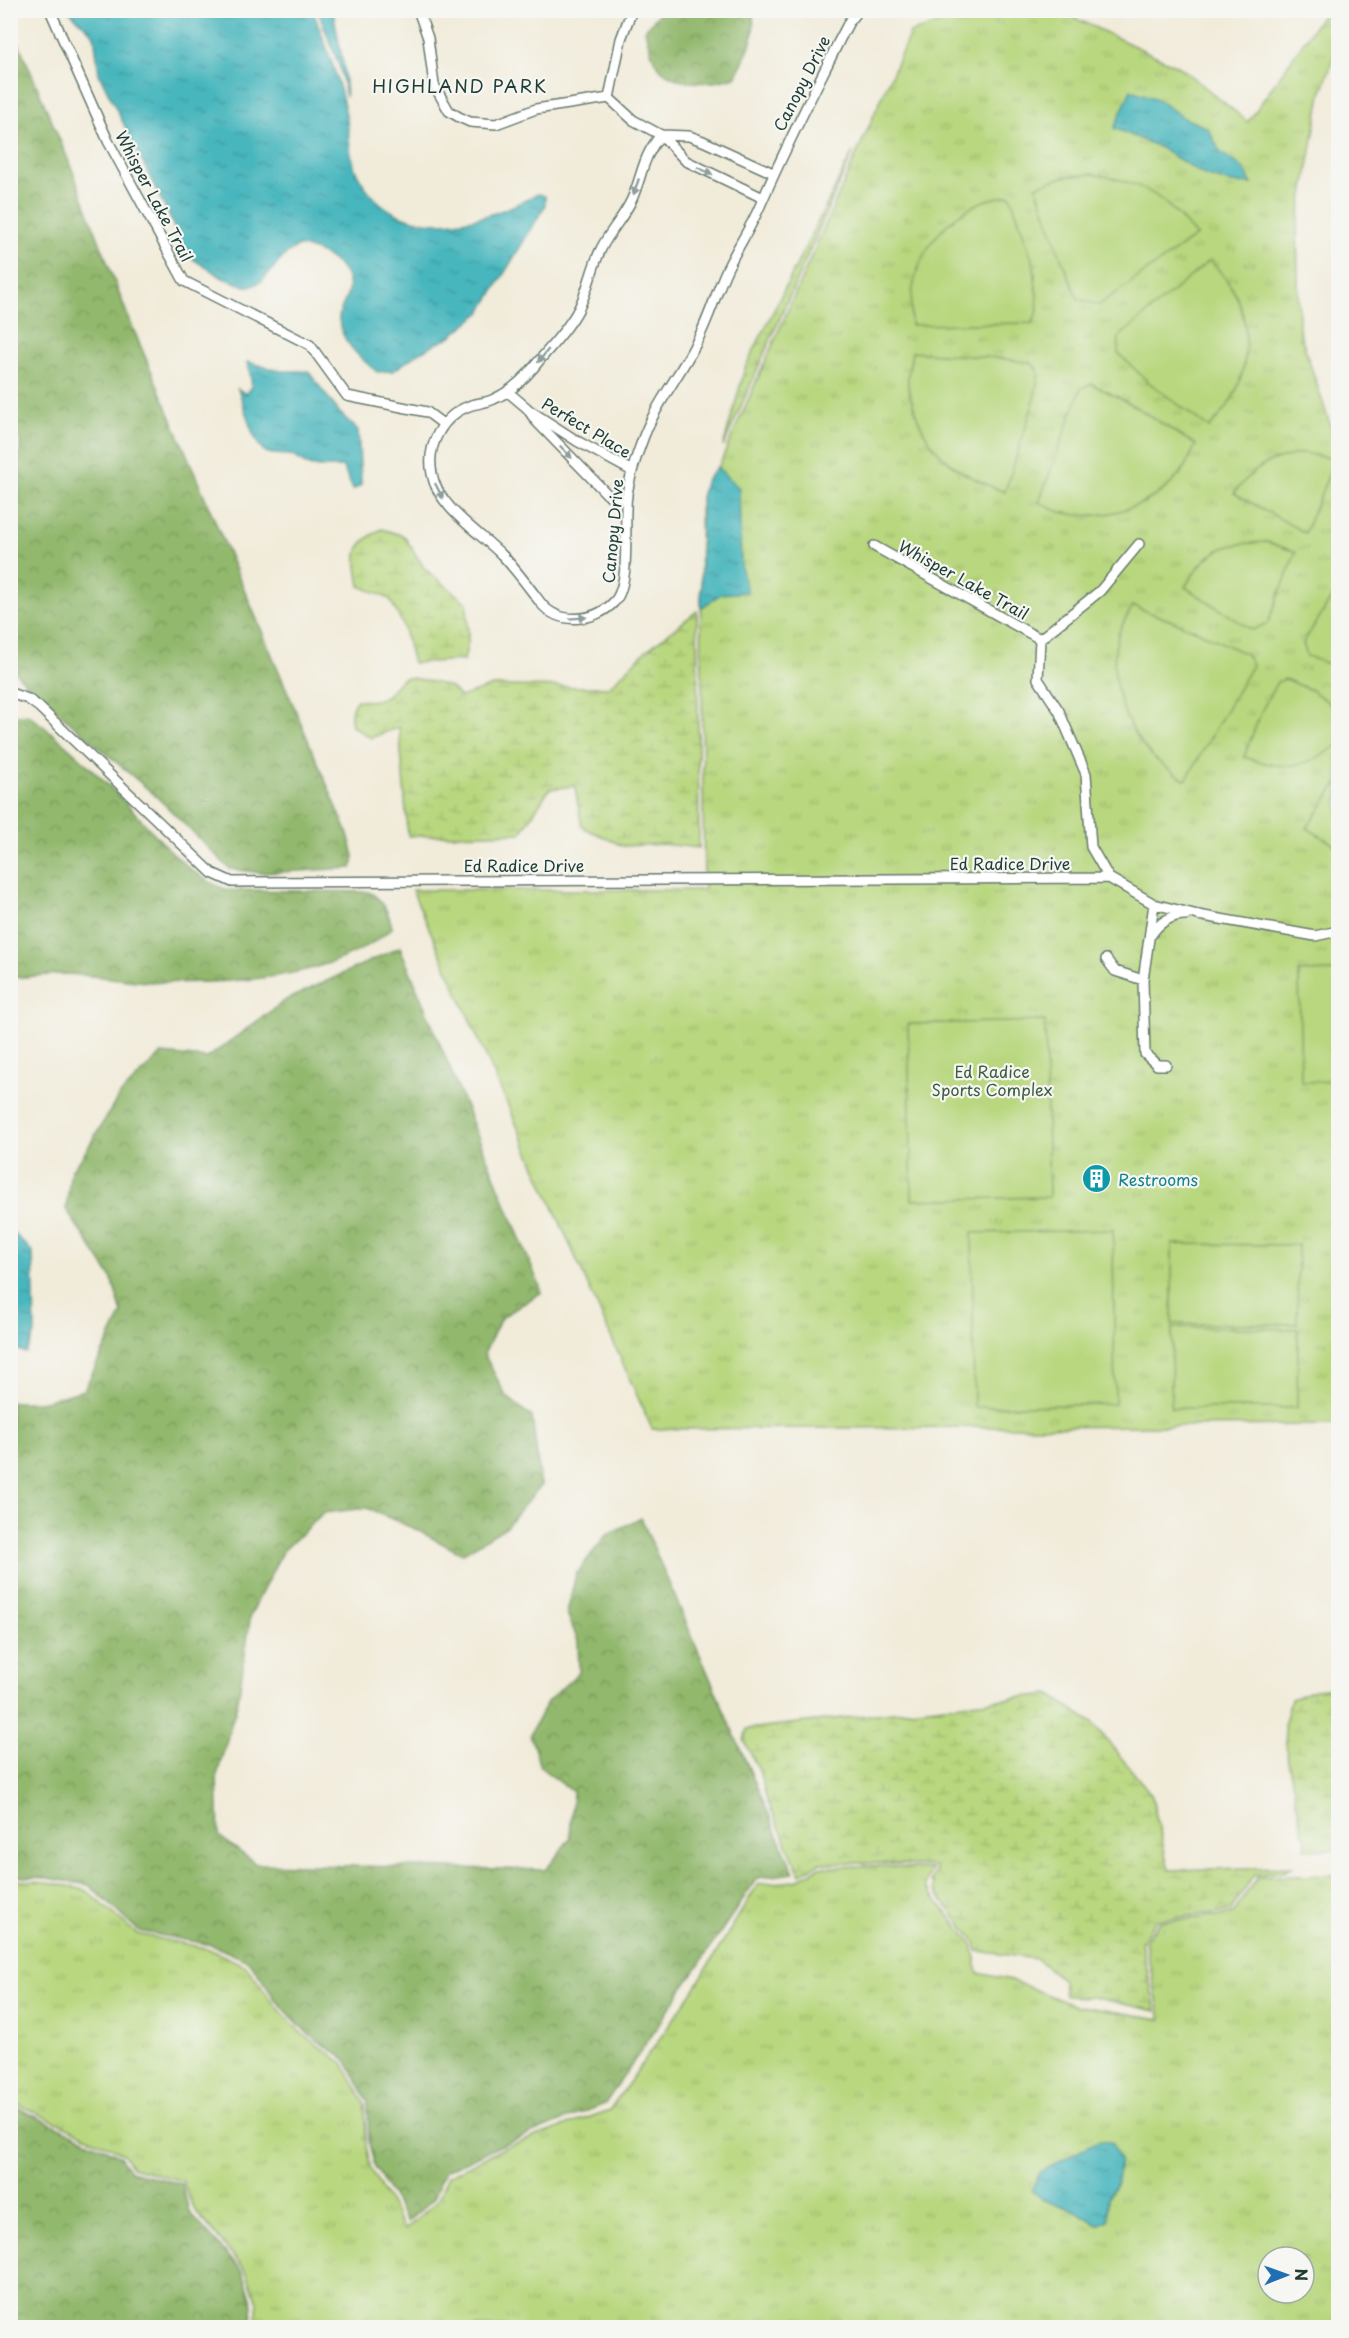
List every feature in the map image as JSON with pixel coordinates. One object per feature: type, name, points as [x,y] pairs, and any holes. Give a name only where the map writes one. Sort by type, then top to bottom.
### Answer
[{"type":"street","name":"Whisper Lake Trail","points":[[50,10],[108,141],[184,281],[310,345],[347,396],[427,412],[443,424]]},
{"type":"street","points":[[418,10],[428,39],[435,85],[449,111],[459,117],[470,122],[496,124],[552,105],[609,98],[633,120],[661,135],[686,161],[763,198]]},
{"type":"street","points":[[609,98],[621,39],[632,10]]},
{"type":"street","name":"Canopy Drive","points":[[443,424],[430,457],[432,475],[447,505],[506,559],[543,606],[562,618],[590,617],[611,605],[620,595],[625,581],[624,526],[627,498],[632,471],[646,427],[694,347],[719,285],[763,198],[773,173],[850,20],[859,10]]},
{"type":"street","points":[[924,10],[928,15],[938,15],[947,10]]},
{"type":"street","points":[[443,424],[468,406],[495,399],[516,386],[566,329],[578,309],[602,247],[631,203],[645,158],[661,135]]},
{"type":"street","points":[[661,135],[689,136],[773,173]]},
{"type":"street","name":"Perfect Place","points":[[508,392],[527,408],[577,441],[632,471]]},
{"type":"street","name":"Perfect Place","points":[[527,408],[536,421],[607,494],[614,498],[627,498]]},
{"type":"street","points":[[1040,639],[1100,591],[1139,544]]},
{"type":"street","name":"Whisper Lake Trail","points":[[874,546],[1040,639]]},
{"type":"street","name":"Ed Radice Drive","points":[[1040,639],[1038,679],[1059,711],[1086,774],[1091,847],[1109,878],[1154,904],[1198,915],[1315,936],[1338,931]]},
{"type":"street","name":"Ed Radice Drive","points":[[10,693],[28,699],[39,707],[212,873],[232,882],[1109,878]]},
{"type":"street","points":[[1154,904],[1143,980],[1145,1054],[1156,1065],[1166,1065]]},
{"type":"street","points":[[1149,938],[1157,926],[1175,915],[1198,915]]},
{"type":"street","points":[[1106,959],[1115,971],[1143,980]]},
{"type":"green space","points":[[662,10],[752,11],[752,37],[735,77],[699,83],[681,80],[665,73],[657,64],[645,30]]},
{"type":"green space","name":"Ed Radice Sports Complex","points":[[975,11],[1060,11],[1181,68],[1248,122],[1325,11],[1331,11],[1338,18],[1338,45],[1321,94],[1297,229],[1299,330],[1338,449],[1338,1425],[652,1429],[412,890],[704,890],[700,509],[910,33]]},
{"type":"green space","points":[[10,23],[70,164],[127,314],[348,834],[354,856],[352,868],[262,873],[230,869],[158,798],[35,692],[17,674],[11,662],[10,537],[16,523],[19,495],[20,439],[10,426]]},
{"type":"green space","points":[[853,152],[723,447],[745,368]]},
{"type":"green space","points":[[1091,174],[1125,181],[1151,193],[1173,210],[1196,236],[1099,305],[1078,299],[1036,186],[1063,177]]},
{"type":"green space","points":[[1010,195],[1034,265],[1038,311],[1032,323],[911,325],[913,287],[925,253],[935,238],[962,213],[979,203]]},
{"type":"green space","points":[[1210,260],[1236,295],[1245,326],[1246,342],[1245,358],[1237,388],[1226,409],[1209,428],[1147,381],[1118,353],[1119,337]]},
{"type":"green space","points":[[912,352],[998,358],[1032,363],[1039,373],[1033,404],[1005,492],[960,470],[937,451],[928,438],[920,424],[909,390],[908,376]]},
{"type":"green space","points":[[1092,384],[1129,403],[1196,445],[1175,480],[1147,501],[1113,513],[1078,515],[1052,509],[1039,502],[1081,388]]},
{"type":"green space","points":[[1303,453],[1335,459],[1305,533],[1234,493],[1249,476],[1264,465],[1280,458]]},
{"type":"green space","points":[[382,529],[404,536],[424,568],[467,603],[468,642],[464,660],[413,663],[403,625],[390,599],[360,586],[357,559],[360,546]]},
{"type":"green space","points":[[1267,542],[1296,552],[1268,623],[1252,630],[1185,587],[1202,563],[1218,550],[1239,544]]},
{"type":"green space","points":[[1338,588],[1338,668],[1307,656],[1303,643]]},
{"type":"green space","points":[[1133,606],[1195,630],[1246,654],[1252,665],[1186,780],[1152,756],[1135,733],[1122,707],[1115,678],[1115,649],[1119,631]]},
{"type":"green space","points":[[697,611],[699,848],[663,844],[623,846],[582,827],[575,786],[549,789],[521,833],[408,836],[399,727],[371,738],[352,726],[351,712],[357,700],[373,701],[382,698],[404,678],[450,687],[460,697],[493,686],[609,687],[647,650]]},
{"type":"green space","points":[[1285,679],[1311,690],[1338,709],[1338,745],[1315,759],[1293,765],[1282,766],[1244,757],[1262,710],[1277,682]]},
{"type":"green space","points":[[27,714],[86,764],[184,863],[214,884],[229,890],[369,892],[378,898],[384,907],[392,928],[368,946],[340,959],[278,976],[213,982],[141,981],[61,974],[11,978],[11,716]]},
{"type":"green space","points":[[1338,782],[1338,847],[1307,828]]},
{"type":"green space","points":[[400,947],[542,1292],[501,1318],[484,1354],[506,1396],[532,1417],[541,1485],[506,1527],[462,1554],[417,1530],[367,1508],[323,1513],[282,1552],[251,1614],[238,1700],[217,1775],[219,1836],[256,1864],[546,1870],[570,1838],[573,1792],[540,1767],[530,1734],[547,1702],[579,1672],[578,1641],[567,1613],[576,1574],[607,1534],[641,1518],[794,1873],[757,1878],[605,2104],[502,2145],[445,2171],[433,2199],[407,2222],[375,2167],[369,2144],[368,2102],[346,2060],[308,2034],[275,1999],[250,1962],[212,1945],[139,1931],[89,1885],[48,1878],[10,1876],[11,1402],[41,1402],[84,1390],[122,1313],[111,1277],[66,1209],[71,1170],[81,1159],[119,1096],[161,1054],[207,1058],[286,1000]]},
{"type":"green space","points":[[1338,971],[1338,1081],[1301,1082],[1299,972]]},
{"type":"green space","points":[[1045,1021],[1049,1197],[912,1200],[908,1024]]},
{"type":"green space","points":[[1113,1230],[1115,1404],[974,1407],[972,1233]]},
{"type":"green space","points":[[1172,1244],[1298,1245],[1297,1324],[1172,1324]]},
{"type":"green space","points":[[1172,1327],[1298,1329],[1297,1408],[1171,1408]]},
{"type":"green space","points":[[1338,1688],[1338,1850],[1305,1849],[1306,1839],[1288,1761],[1284,1726],[1291,1699],[1314,1690]]},
{"type":"green space","points":[[1049,1694],[1093,1723],[1151,1794],[1169,1870],[1293,1867],[1283,1872],[1254,1875],[1230,1911],[1156,1920],[1141,1942],[1156,2011],[1092,1997],[1065,1996],[1063,1980],[1036,1959],[977,1951],[975,1942],[934,1890],[934,1883],[931,1883],[935,1866],[819,1863],[800,1874],[767,1800],[759,1770],[744,1741],[747,1729]]},
{"type":"green space","points":[[876,1866],[932,1869],[925,1886],[972,1944],[978,1973],[1011,1980],[1073,2005],[1161,2019],[1145,1941],[1159,1922],[1233,1914],[1257,1877],[1338,1875],[1338,2037],[1328,2048],[1338,2051],[1338,2327],[255,2327],[258,2303],[246,2271],[193,2208],[183,2181],[132,2167],[123,2153],[11,2101],[10,1880],[47,1882],[86,1890],[137,1934],[209,1949],[246,1966],[274,2004],[302,2034],[343,2063],[365,2104],[366,2146],[371,2170],[405,2230],[438,2200],[448,2176],[506,2147],[610,2110],[693,1991],[758,1884],[796,1881],[819,1867]],"holes":[[[1098,2141],[1117,2182],[1108,2197],[1108,2220],[1098,2225],[1075,2210],[1041,2199],[1076,2154]]]},
{"type":"green space","points":[[11,2105],[119,2155],[130,2171],[182,2184],[189,2212],[243,2272],[253,2305],[250,2327],[11,2327]]},
{"type":"water","points":[[69,11],[313,11],[340,88],[354,166],[373,196],[393,212],[416,220],[440,223],[491,214],[538,194],[545,196],[545,206],[481,312],[451,336],[422,351],[393,371],[377,372],[358,355],[343,335],[339,315],[347,296],[348,283],[345,274],[333,260],[298,246],[287,253],[262,281],[252,286],[245,286],[223,278],[182,252],[172,222],[99,74],[94,35]]},
{"type":"water","points":[[318,11],[333,11],[344,68],[346,97],[340,68]]},
{"type":"water","points":[[1131,90],[1157,99],[1184,118],[1208,128],[1220,152],[1243,168],[1252,184],[1232,183],[1204,175],[1159,147],[1114,128]]},
{"type":"water","points":[[247,362],[281,371],[308,371],[339,412],[358,430],[361,485],[353,490],[343,467],[311,466],[294,456],[269,453],[261,448],[253,433],[238,389],[246,394],[251,387]]},
{"type":"water","points":[[717,467],[739,488],[741,566],[747,592],[721,594],[701,608],[701,497],[705,482]]},
{"type":"water","points":[[10,1230],[33,1252],[35,1334],[26,1353],[11,1347]]},
{"type":"water","points":[[1098,2141],[1111,2142],[1120,2160],[1117,2182],[1108,2197],[1108,2220],[1098,2225],[1075,2210],[1041,2199],[1032,2190],[1039,2173]]},
{"type":"place","name":"Restrooms","points":[[1097,1179]]},
{"type":"district","name":"HIGHLAND PARK","points":[[460,85]]}]
